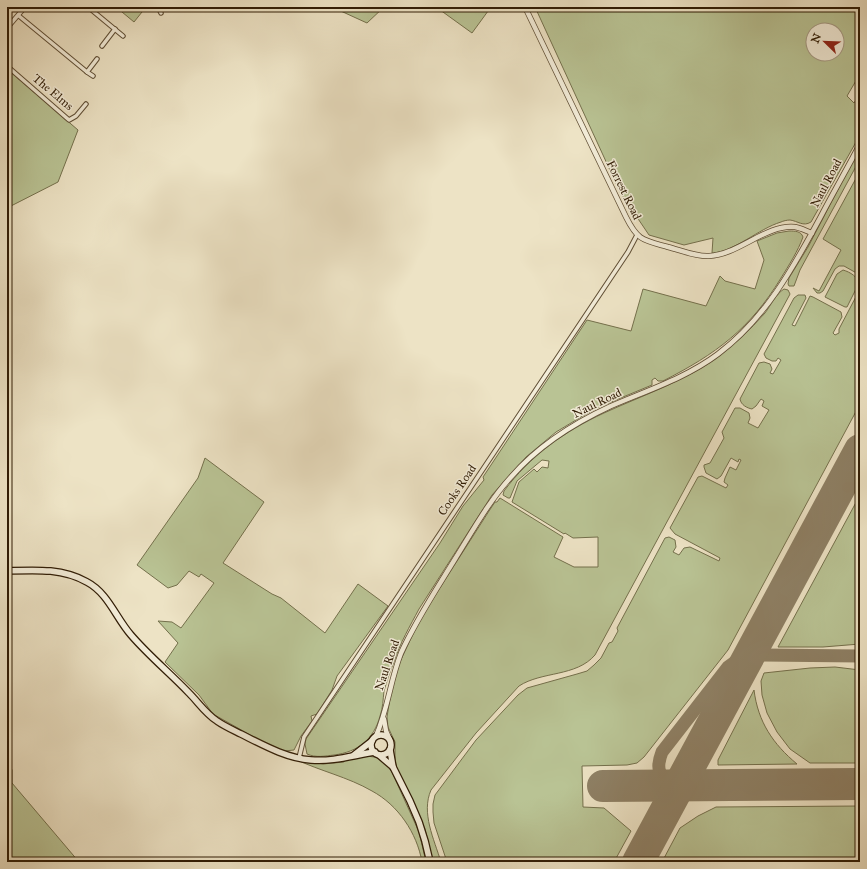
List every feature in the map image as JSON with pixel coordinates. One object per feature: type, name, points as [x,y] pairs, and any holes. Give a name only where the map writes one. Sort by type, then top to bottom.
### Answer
[{"type":"main road","name":"Naul Road","points":[[7,571],[60,571],[79,578],[93,586],[103,594],[127,630],[145,650],[189,692],[211,717],[268,748],[299,758],[311,760],[325,760],[377,753]]},
{"type":"main road","points":[[393,767],[372,747],[374,739],[379,735],[385,736],[390,740],[393,767],[419,822],[430,862]]},
{"type":"main road","name":"Naul Road","points":[[354,755],[374,739]]},
{"type":"main road","points":[[377,753],[385,754],[390,750]]},
{"type":"street","points":[[7,28],[25,7]]},
{"type":"street","points":[[88,7],[123,36]]},
{"type":"street","points":[[158,7],[161,13]]},
{"type":"street","name":"Forrest Road","points":[[525,7],[632,229],[637,235],[647,241],[688,252],[710,256],[729,251],[779,228],[801,228],[812,233]]},
{"type":"street","points":[[18,16],[93,76]]},
{"type":"street","points":[[102,46],[115,29]]},
{"type":"street","points":[[87,72],[97,59]]},
{"type":"street","name":"The Elms","points":[[7,66],[69,120],[76,116],[86,104]]},
{"type":"street","name":"Naul Road","points":[[374,739],[384,717],[394,672],[412,630],[468,540],[511,477],[551,441],[577,424],[613,406],[658,388],[681,376],[718,354],[740,336],[773,298],[786,279],[860,144]]},
{"type":"street","name":"Cooks Road","points":[[299,758],[304,737],[624,257],[637,235]]},
{"type":"street","name":"Naul Road","points":[[384,717],[386,731],[390,740]]},
{"type":"green space","points":[[116,7],[136,7],[142,12],[134,22]]},
{"type":"green space","points":[[332,7],[384,7],[367,23]]},
{"type":"green space","points":[[436,7],[491,7],[472,33]]},
{"type":"green space","points":[[535,7],[860,7],[860,74],[847,96],[854,103],[860,93],[860,108],[855,104],[860,109],[860,135],[811,222],[805,224],[790,220],[783,221],[772,225],[730,248],[712,253],[713,238],[684,245],[649,235],[620,192]]},
{"type":"green space","points":[[7,69],[78,130],[58,182],[7,208]]},
{"type":"green space","points":[[860,147],[860,159],[800,270],[794,286],[789,286],[789,278],[808,247]]},
{"type":"green space","points":[[860,171],[860,275],[844,266],[839,266],[835,269],[823,291],[817,293],[813,288],[819,291],[841,250],[823,239]]},
{"type":"green space","points":[[796,231],[802,235],[803,237],[799,247],[769,296],[744,326],[699,361],[663,381],[658,381],[655,378],[652,380],[652,385],[599,407],[556,432],[526,457],[492,495],[419,609],[396,655],[384,691],[380,716],[374,731],[369,738],[358,747],[343,753],[320,756],[307,754],[305,744],[306,739],[440,543],[463,506],[484,480],[483,477],[587,320],[631,331],[643,289],[706,306],[720,276],[725,281],[755,289],[764,260],[757,241],[777,233]]},
{"type":"green space","points":[[843,270],[854,275],[858,282],[858,285],[847,307],[825,297],[837,274]]},
{"type":"green space","points":[[784,289],[788,290],[790,294],[789,296],[595,655],[587,662],[569,671],[528,681],[519,686],[476,733],[431,790],[427,808],[428,817],[441,862],[432,862],[425,829],[397,769],[395,760],[395,742],[388,727],[387,717],[391,692],[399,664],[420,619],[489,511],[495,502],[497,502],[500,498],[563,537],[554,557],[574,567],[598,567],[598,537],[573,538],[512,502],[519,482],[534,469],[537,472],[542,467],[548,468],[549,461],[542,460],[517,481],[510,498],[503,495],[504,491],[525,467],[562,436],[604,413],[688,376],[714,360],[753,326],[765,313],[778,294]]},
{"type":"green space","points":[[860,289],[860,404],[728,650],[644,757],[637,763],[627,765],[582,766],[583,807],[604,808],[631,831],[614,862],[447,862],[434,823],[433,804],[435,795],[476,740],[518,695],[527,688],[587,671],[601,658],[609,643],[612,642],[618,631],[617,628],[665,538],[669,537],[675,540],[676,547],[673,552],[679,555],[684,548],[690,547],[719,561],[720,558],[675,534],[670,528],[698,477],[702,476],[726,488],[728,485],[724,482],[730,467],[736,470],[741,460],[739,459],[738,462],[731,458],[721,476],[717,479],[706,473],[704,465],[710,463],[724,438],[722,432],[735,408],[740,408],[749,413],[750,418],[748,423],[758,428],[769,410],[762,406],[764,401],[761,399],[752,409],[744,406],[740,399],[759,363],[764,362],[770,364],[772,369],[770,373],[773,374],[781,360],[778,358],[776,361],[772,361],[766,358],[764,354],[794,298],[798,295],[805,295],[806,298],[792,325],[795,326],[810,296],[841,312],[842,317],[833,333],[835,335],[839,333],[839,329]]},
{"type":"green space","points":[[205,458],[264,502],[223,563],[272,594],[281,598],[325,633],[358,584],[388,606],[337,676],[332,690],[317,714],[311,716],[312,721],[301,736],[294,750],[284,751],[259,740],[213,714],[199,695],[165,662],[178,643],[158,621],[172,622],[181,628],[214,583],[201,574],[199,577],[189,571],[177,585],[168,588],[137,565],[198,478]]},
{"type":"green space","points":[[860,495],[860,644],[823,647],[778,647]]},
{"type":"green space","points":[[835,667],[860,670],[860,763],[810,763],[790,749],[777,732],[767,713],[762,695],[761,681],[764,673]]},
{"type":"green space","points":[[754,690],[759,712],[768,732],[788,756],[797,764],[718,765],[718,760]]},
{"type":"green space","points":[[367,756],[381,758],[391,770],[419,832],[426,862],[422,862],[411,830],[390,804],[363,786],[295,759],[323,764],[344,762],[346,759]]},
{"type":"green space","points":[[7,759],[12,770],[12,783],[79,862],[7,862]]},
{"type":"green space","points":[[860,806],[860,862],[662,862],[680,828],[698,816],[716,807]]},
{"type":"taxiway","points":[[820,523],[847,482],[860,467]]},
{"type":"taxiway","points":[[676,786],[670,783],[662,776],[660,772],[659,764],[662,752],[728,667],[739,659],[757,655],[860,656]]},
{"type":"runway","points":[[638,862],[860,450]]},
{"type":"runway","points":[[603,786],[860,784]]}]
